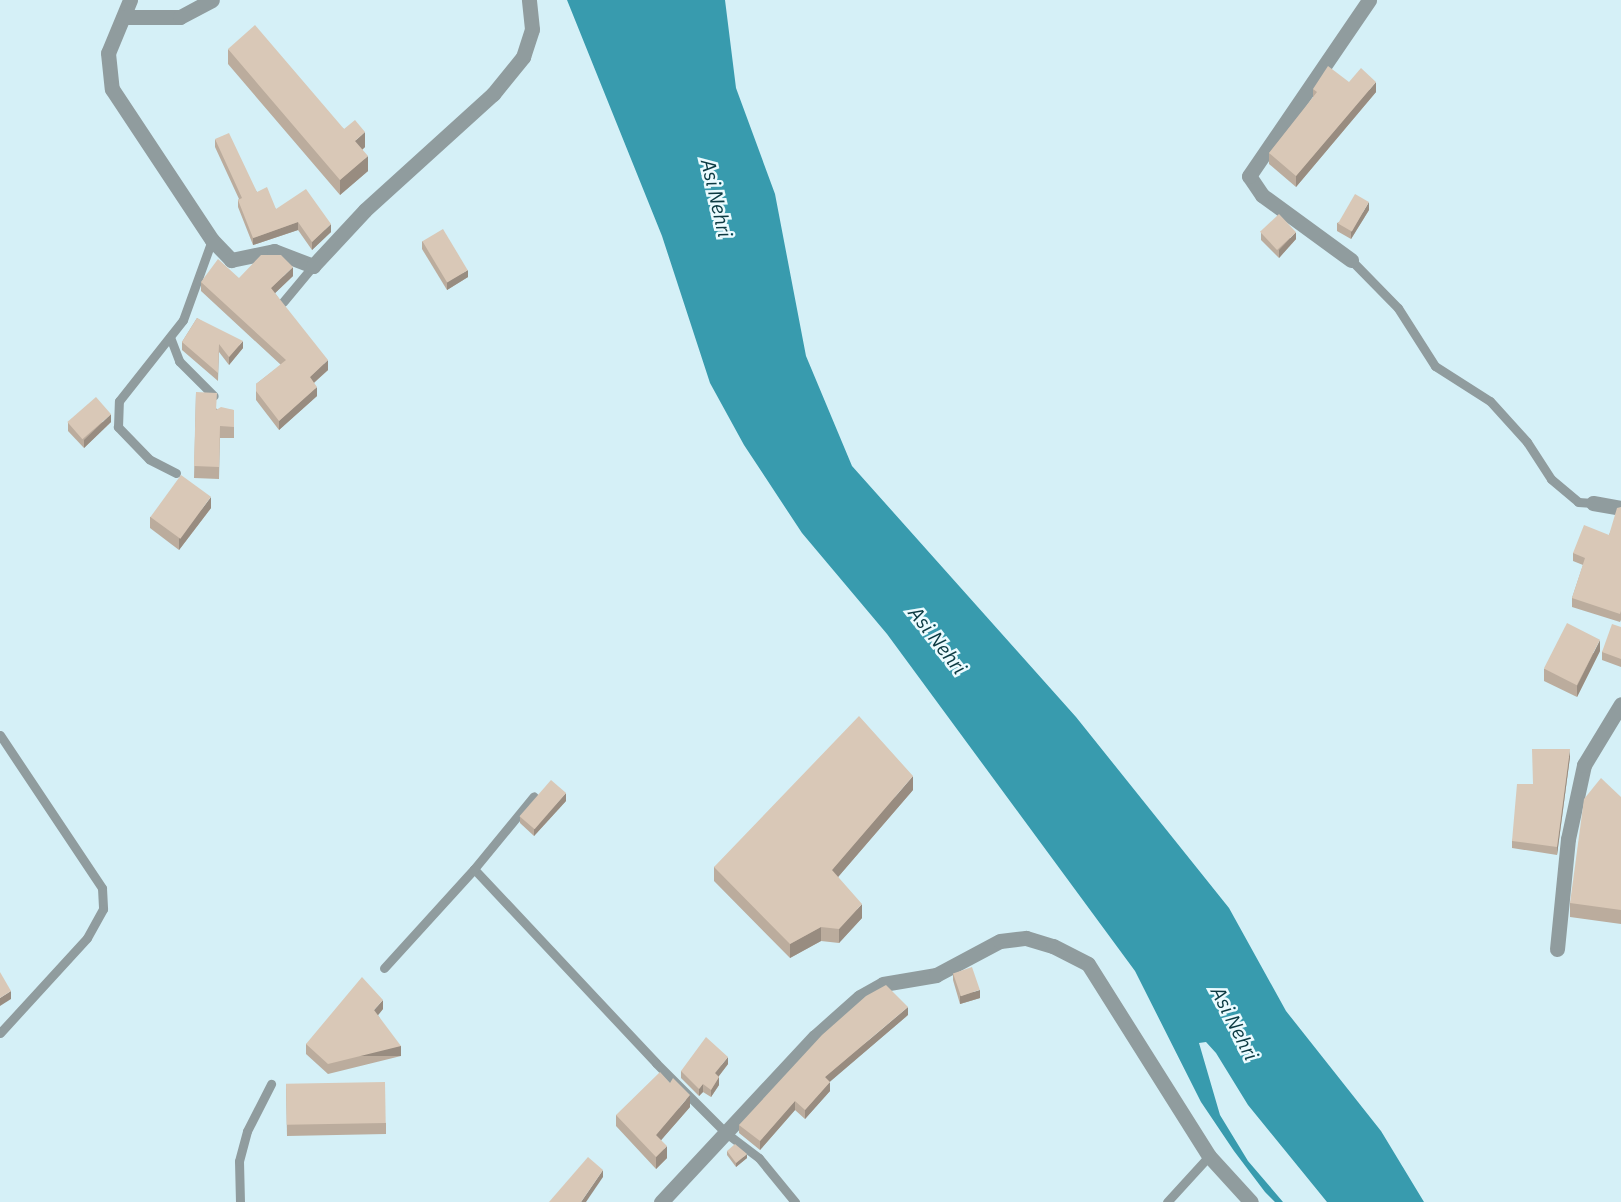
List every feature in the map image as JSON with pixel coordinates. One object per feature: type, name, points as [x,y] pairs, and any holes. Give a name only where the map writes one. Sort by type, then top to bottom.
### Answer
[{"type":"street","points":[[130,0],[125,17],[108,53],[112,89],[212,240],[231,260],[274,251],[313,266],[365,210],[493,94],[523,57],[532,29],[529,0]]},
{"type":"street","points":[[125,17],[180,17],[212,0]]},
{"type":"street","points":[[1351,261],[1262,195],[1250,176],[1369,0]]},
{"type":"street","points":[[1593,503],[1621,508]]},
{"type":"street","points":[[1557,948],[1568,839],[1584,765],[1621,704]]},
{"type":"street","points":[[661,1202],[815,1037],[860,997],[883,984],[936,975],[1000,941],[1026,938],[1053,946],[1088,964],[1209,1156],[1251,1202]]},
{"type":"lane","points":[[176,473],[149,459],[118,427],[119,401],[183,320],[212,240]]},
{"type":"lane","points":[[1351,261],[1398,308],[1435,366],[1490,401],[1527,442],[1551,478],[1578,502],[1593,503]]},
{"type":"lane","points":[[284,302],[313,266]]},
{"type":"lane","points":[[170,337],[179,361],[214,396]]},
{"type":"lane","points":[[0,735],[102,888],[103,909],[87,938],[0,1033]]},
{"type":"lane","points":[[384,968],[474,869],[534,796]]},
{"type":"lane","points":[[474,869],[726,1133],[759,1158],[795,1202]]},
{"type":"lane","points":[[240,1202],[239,1161],[248,1131],[271,1084]]},
{"type":"lane","points":[[1167,1202],[1209,1156]]},
{"type":"water","name":"Asi Nehri","points":[[567,0],[725,0],[736,88],[775,194],[806,356],[852,466],[1076,717],[1229,908],[1286,1011],[1381,1131],[1424,1202],[1327,1202],[1248,1105],[1216,1053],[1206,1042],[1199,1043],[1220,1115],[1248,1161],[1283,1202],[1275,1202],[1265,1192],[1234,1151],[1201,1102],[1135,971],[887,634],[802,533],[744,445],[710,383],[662,236]]},
{"type":"building","points":[[255,25],[344,129],[355,120],[365,132],[355,141],[368,156],[340,180],[228,49]]},
{"type":"building","points":[[1328,66],[1349,82],[1361,68],[1376,82],[1296,176],[1269,153],[1317,92],[1313,89]]},
{"type":"building","points":[[229,133],[257,192],[267,187],[276,209],[306,189],[331,224],[312,242],[298,222],[253,238],[238,200],[242,198],[215,139]]},
{"type":"building","points":[[1355,194],[1369,202],[1352,231],[1338,223]]},
{"type":"building","points":[[1279,214],[1296,232],[1277,250],[1260,232]]},
{"type":"building","points":[[443,229],[468,270],[447,283],[422,241]]},
{"type":"building","points":[[261,255],[281,255],[293,267],[271,288],[328,360],[310,377],[317,387],[279,421],[256,391],[256,384],[286,360],[201,282],[218,259],[239,278]]},
{"type":"building","points":[[197,318],[243,341],[229,357],[219,344],[218,373],[182,342]]},
{"type":"building","points":[[196,392],[217,393],[216,410],[221,407],[234,410],[234,427],[220,426],[219,467],[194,466]]},
{"type":"building","points":[[96,397],[111,414],[82,439],[67,422]]},
{"type":"building","points":[[181,475],[211,497],[180,539],[150,517]]},
{"type":"building","points":[[1621,507],[1620,614],[1572,598],[1585,558],[1573,553],[1584,525],[1609,535],[1617,508]]},
{"type":"building","points":[[1567,623],[1600,640],[1577,685],[1544,668]]},
{"type":"building","points":[[1612,624],[1621,627],[1621,659],[1602,652]]},
{"type":"building","points":[[859,716],[913,776],[832,870],[862,904],[839,929],[821,927],[790,944],[714,867]]},
{"type":"building","points":[[1532,749],[1570,749],[1557,847],[1512,841],[1517,784],[1533,784]]},
{"type":"building","points":[[1601,778],[1621,797],[1621,910],[1570,903],[1584,799]]},
{"type":"building","points":[[551,780],[566,793],[535,829],[520,816]]},
{"type":"building","points":[[972,967],[980,990],[961,996],[953,974]]},
{"type":"building","points":[[0,972],[11,991],[0,998]]},
{"type":"building","points":[[362,977],[383,1000],[374,1010],[401,1046],[328,1064],[306,1044]]},
{"type":"building","points":[[886,985],[908,1007],[825,1077],[830,1082],[805,1110],[795,1101],[760,1141],[739,1125],[822,1035],[866,996]]},
{"type":"building","points":[[706,1037],[728,1057],[715,1073],[719,1077],[711,1090],[703,1084],[699,1089],[681,1071]]},
{"type":"building","points":[[660,1072],[670,1083],[673,1078],[690,1095],[656,1135],[667,1146],[656,1157],[616,1115]]},
{"type":"building","points":[[385,1082],[386,1123],[287,1125],[286,1084]]},
{"type":"building","points":[[735,1144],[747,1154],[736,1163],[727,1151]]},
{"type":"building","points":[[588,1157],[603,1170],[581,1202],[549,1202]]}]
